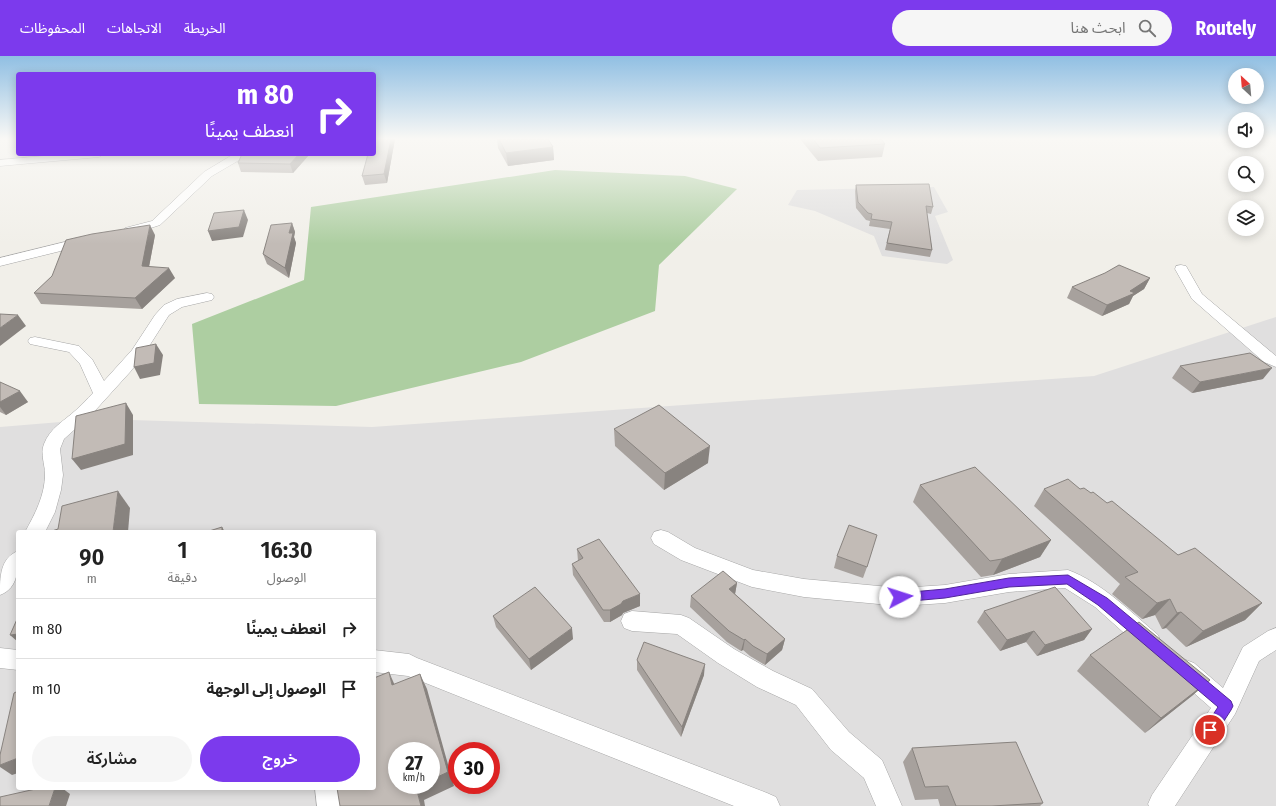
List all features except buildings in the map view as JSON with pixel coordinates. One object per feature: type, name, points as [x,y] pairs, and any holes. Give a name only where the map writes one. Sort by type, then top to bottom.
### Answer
[{"type":"street","points":[[120,233],[156,223],[208,174]]},
{"type":"street","points":[[0,262],[99,238]]},
{"type":"street","points":[[1181,268],[1197,296],[1269,359],[1276,362]]},
{"type":"street","points":[[36,530],[47,510],[52,491],[54,474],[51,455],[52,444],[57,436],[78,419],[137,354],[160,318],[169,308],[186,301],[206,297]]},
{"type":"street","points":[[35,341],[74,348],[87,362],[101,393]]},
{"type":"street","points":[[661,538],[688,554],[752,578],[804,588],[900,597],[945,594],[1009,583],[1068,579],[1102,601],[1226,706]]},
{"type":"street","points":[[0,586],[16,562]]},
{"type":"street","points":[[632,621],[681,625],[726,656],[804,697],[840,741],[873,769],[889,806]]},
{"type":"street","points":[[1159,805],[1226,706],[1251,654],[1276,638]]},
{"type":"street","points":[[0,658],[16,660]]},
{"type":"street","points":[[376,661],[408,665],[767,806]]},
{"type":"street","points":[[328,790],[330,806]]},
{"type":"shaded area","points":[[934,187],[948,212],[935,216],[953,260],[947,264],[882,256],[874,236],[815,211],[788,205],[797,190]]},
{"type":"shaded area","points":[[1276,317],[1276,806],[0,806],[0,427],[97,419],[372,427],[1094,376]]},
{"type":"green space","points":[[529,174],[642,174],[685,176],[737,189],[659,265],[655,311],[521,362],[336,406],[199,404],[192,324],[304,280],[311,207]]},
{"type":"route","points":[[900,597],[945,594],[1009,583],[1068,579],[1102,601],[1226,706],[1210,730]]}]
